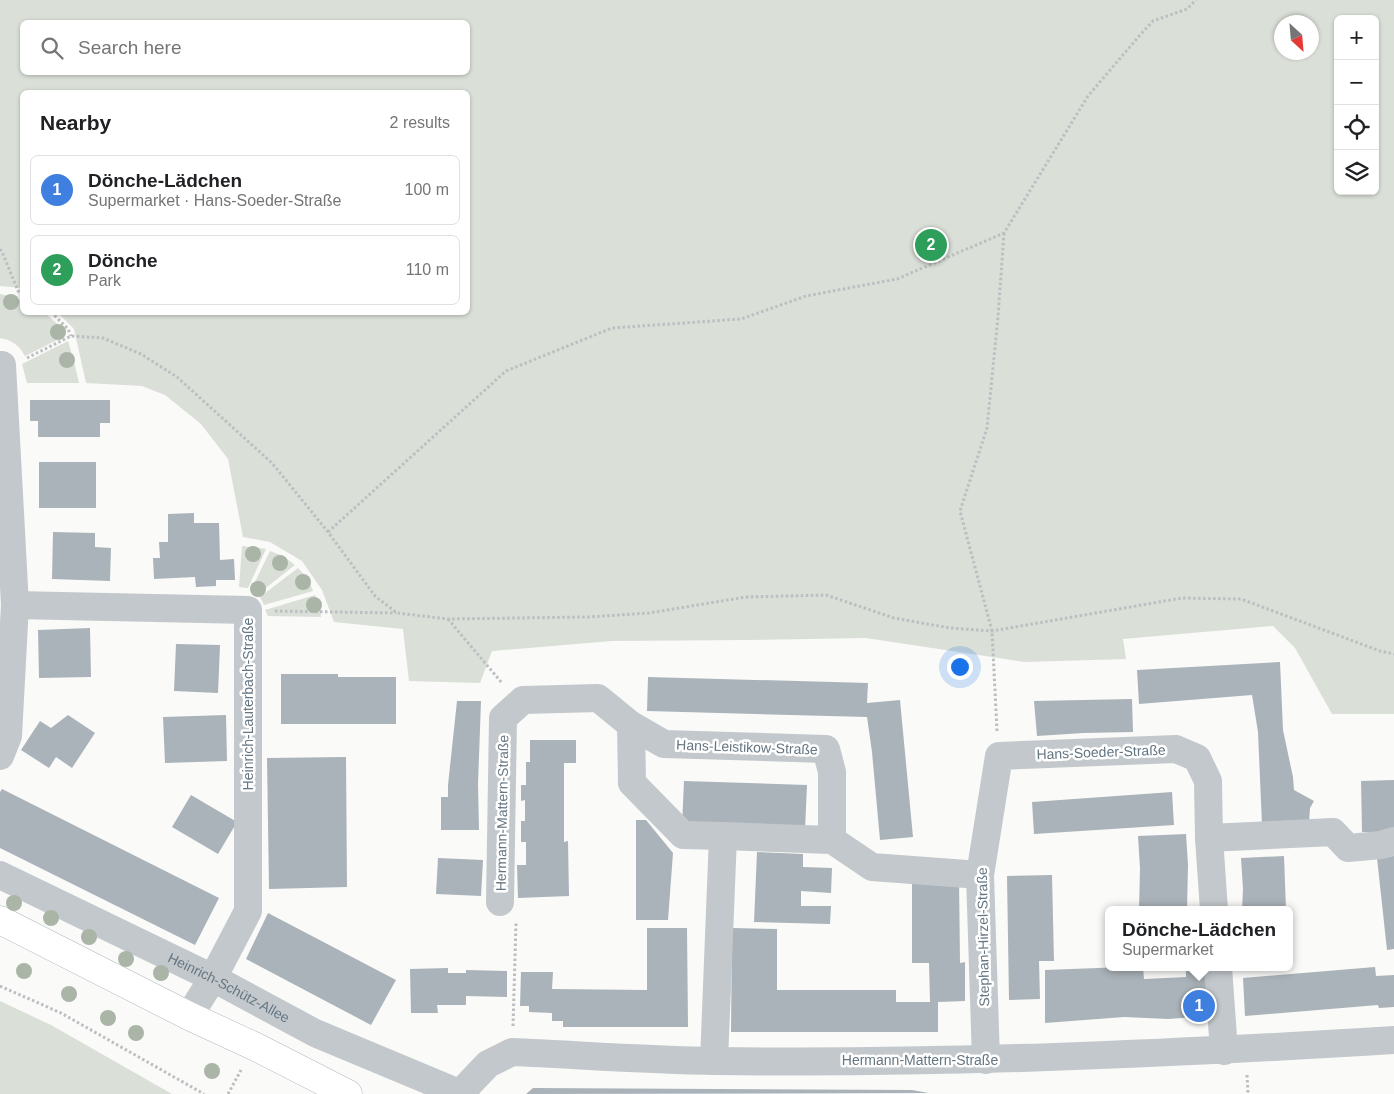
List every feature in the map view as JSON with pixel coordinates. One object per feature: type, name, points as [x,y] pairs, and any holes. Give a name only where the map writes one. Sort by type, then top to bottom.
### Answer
[{"type":"main road","points":[[0,920],[348,1094]]},
{"type":"street","points":[[0,756],[8,736],[15,605],[1,365]]},
{"type":"street","name":"Heinrich-Lauterbach-Straße","points":[[15,605],[248,610],[248,911],[213,978],[189,1016]]},
{"type":"street","points":[[523,700],[598,698],[631,725],[632,783],[682,835],[832,840],[872,867],[980,875]]},
{"type":"street","name":"Hermann-Mattern-Straße","points":[[500,902],[504,718],[523,700]]},
{"type":"street","name":"Hans-Leistikow-Straße","points":[[631,725],[664,744],[826,750],[832,772],[832,840]]},
{"type":"street","name":"Hans-Soeder-Straße","points":[[999,756],[1176,749],[1198,758],[1208,780],[1209,838],[1214,906]]},
{"type":"street","name":"Stephan-Hirzel-Straße","points":[[986,1060],[980,875],[999,756]]},
{"type":"street","points":[[1209,838],[1333,832],[1348,848],[1381,845],[1394,841]]},
{"type":"street","points":[[714,1061],[723,836]]},
{"type":"street","name":"Heinrich-Schütz-Allee","points":[[0,875],[213,978],[315,1032],[462,1094]]},
{"type":"street","points":[[1218,971],[1224,1051]]},
{"type":"street","name":"Hermann-Mattern-Straße","points":[[462,1094],[488,1064],[512,1052],[714,1061],[986,1060],[1224,1051],[1394,1040]]},
{"type":"path","points":[[999,756],[992,630],[960,511],[987,428],[1004,233],[1088,96],[1153,22],[1187,9],[1196,0]]},
{"type":"path","points":[[328,532],[506,371],[612,328],[741,319],[806,296],[897,279],[1004,233]]},
{"type":"path","points":[[0,249],[20,292]]},
{"type":"path","points":[[54,315],[68,329],[71,336]]},
{"type":"path","points":[[1,365],[21,361],[71,336],[103,338],[141,354],[176,377],[272,463],[328,532],[375,596],[397,613]]},
{"type":"path","points":[[248,610],[397,613],[448,619],[588,617],[649,613],[746,597],[826,595],[894,618],[950,628],[992,630],[1182,598],[1241,599],[1380,651],[1394,654]]},
{"type":"path","points":[[448,619],[502,683],[523,700]]},
{"type":"path","points":[[512,1052],[515,948]]},
{"type":"path","points":[[0,986],[61,1013],[204,1094]]},
{"type":"shaded area","points":[[0,0],[1394,0],[1394,714],[1332,714],[1295,648],[1273,626],[1123,639],[1126,659],[1025,662],[866,638],[612,641],[492,651],[480,683],[409,681],[403,629],[334,622],[322,590],[302,561],[270,542],[243,537],[228,459],[201,424],[165,395],[142,386],[86,383],[74,329],[60,315],[470,315],[470,90],[20,90],[20,288],[0,286]]},
{"type":"shaded area","points":[[0,294],[20,300],[20,315],[47,315],[62,328],[65,336],[25,356],[15,344],[0,338]]},
{"type":"shaded area","points":[[68,341],[79,383],[27,383],[22,364]]},
{"type":"shaded area","points":[[242,546],[266,549],[248,588],[239,587]]},
{"type":"shaded area","points":[[270,551],[283,556],[295,565],[258,594],[251,590]]},
{"type":"shaded area","points":[[298,568],[308,579],[313,591],[264,605],[260,597]]},
{"type":"shaded area","points":[[315,595],[320,606],[321,617],[268,616],[265,610]]},
{"type":"shaded area","points":[[0,1001],[51,1025],[172,1094],[0,1094]]},
{"type":"building","points":[[30,400],[110,400],[110,423],[100,423],[100,437],[38,437],[38,421],[30,421]]},
{"type":"building","points":[[39,462],[96,462],[96,508],[39,508]]},
{"type":"building","points":[[194,513],[194,523],[219,523],[220,560],[234,559],[235,580],[216,580],[216,586],[196,587],[195,577],[154,579],[153,558],[160,558],[159,542],[168,542],[168,514]]},
{"type":"building","points":[[53,532],[95,533],[95,547],[111,548],[110,581],[52,579]]},
{"type":"building","points":[[90,628],[91,677],[39,678],[38,630]]},
{"type":"building","points":[[176,644],[220,645],[218,693],[174,691]]},
{"type":"building","points":[[1280,662],[1283,730],[1294,790],[1314,801],[1310,808],[1309,823],[1262,825],[1258,732],[1252,695],[1139,704],[1137,670]]},
{"type":"building","points":[[281,674],[338,674],[338,677],[396,677],[396,724],[281,724]]},
{"type":"building","points":[[648,677],[868,683],[867,703],[900,700],[913,837],[880,840],[867,717],[647,711]]},
{"type":"building","points":[[1132,699],[1133,732],[1037,736],[1034,701]]},
{"type":"building","points":[[457,701],[481,701],[478,784],[479,830],[441,830],[441,797],[448,797]]},
{"type":"building","points":[[68,715],[95,733],[72,768],[56,757],[49,768],[21,750],[40,721],[51,728]]},
{"type":"building","points":[[226,715],[227,761],[165,763],[163,717]]},
{"type":"building","points":[[530,740],[576,740],[576,763],[564,763],[564,842],[568,841],[569,896],[518,898],[517,865],[526,865],[526,842],[521,842],[521,821],[525,821],[525,800],[521,801],[521,785],[526,785],[526,762],[530,762]]},
{"type":"building","points":[[346,757],[347,887],[269,889],[267,758]]},
{"type":"building","points":[[1394,780],[1394,832],[1362,832],[1361,781]]},
{"type":"building","points":[[684,781],[807,785],[805,830],[682,826]]},
{"type":"building","points":[[2,789],[219,898],[195,945],[0,848],[0,792]]},
{"type":"building","points":[[1172,792],[1174,825],[1034,834],[1032,802]]},
{"type":"building","points":[[191,795],[237,822],[218,854],[172,827]]},
{"type":"building","points":[[636,820],[646,820],[673,853],[668,920],[636,920]]},
{"type":"building","points":[[1186,834],[1188,865],[1187,906],[1139,906],[1138,836]]},
{"type":"building","points":[[757,852],[803,854],[803,867],[832,868],[831,893],[801,891],[801,906],[831,906],[830,924],[754,922]]},
{"type":"building","points":[[1284,856],[1286,906],[1242,906],[1241,858]]},
{"type":"building","points":[[1394,856],[1394,949],[1387,950],[1377,858]]},
{"type":"building","points":[[438,858],[483,860],[481,896],[436,894]]},
{"type":"building","points":[[1052,875],[1054,961],[1039,961],[1040,999],[1009,1000],[1007,876]]},
{"type":"building","points":[[912,878],[959,878],[960,963],[965,962],[965,1001],[938,1002],[938,1032],[731,1032],[732,928],[777,929],[777,990],[896,990],[896,1002],[930,1002],[929,963],[912,963]]},
{"type":"building","points":[[268,913],[396,980],[371,1025],[246,959]]},
{"type":"building","points":[[647,928],[687,928],[688,1027],[563,1027],[563,1021],[552,1021],[552,1013],[529,1012],[529,1006],[520,1006],[521,972],[553,972],[552,989],[647,990]]},
{"type":"building","points":[[1375,967],[1376,976],[1394,975],[1394,1007],[1379,1008],[1378,1005],[1245,1016],[1243,978]]},
{"type":"building","points":[[448,968],[448,973],[466,973],[466,970],[507,971],[507,997],[466,996],[466,1005],[437,1005],[438,1013],[411,1013],[410,969]]},
{"type":"building","points":[[1105,968],[1105,971],[1143,971],[1144,979],[1186,977],[1186,971],[1207,971],[1211,1016],[1168,1019],[1124,1017],[1045,1023],[1045,970]]},
{"type":"building","points":[[533,1088],[912,1090],[929,1093],[526,1094]]},
{"type":"place","name":"Dönche","points":[[931,245]]},
{"type":"place","name":"Dönche-Lädchen","points":[[1199,1006]]}]
